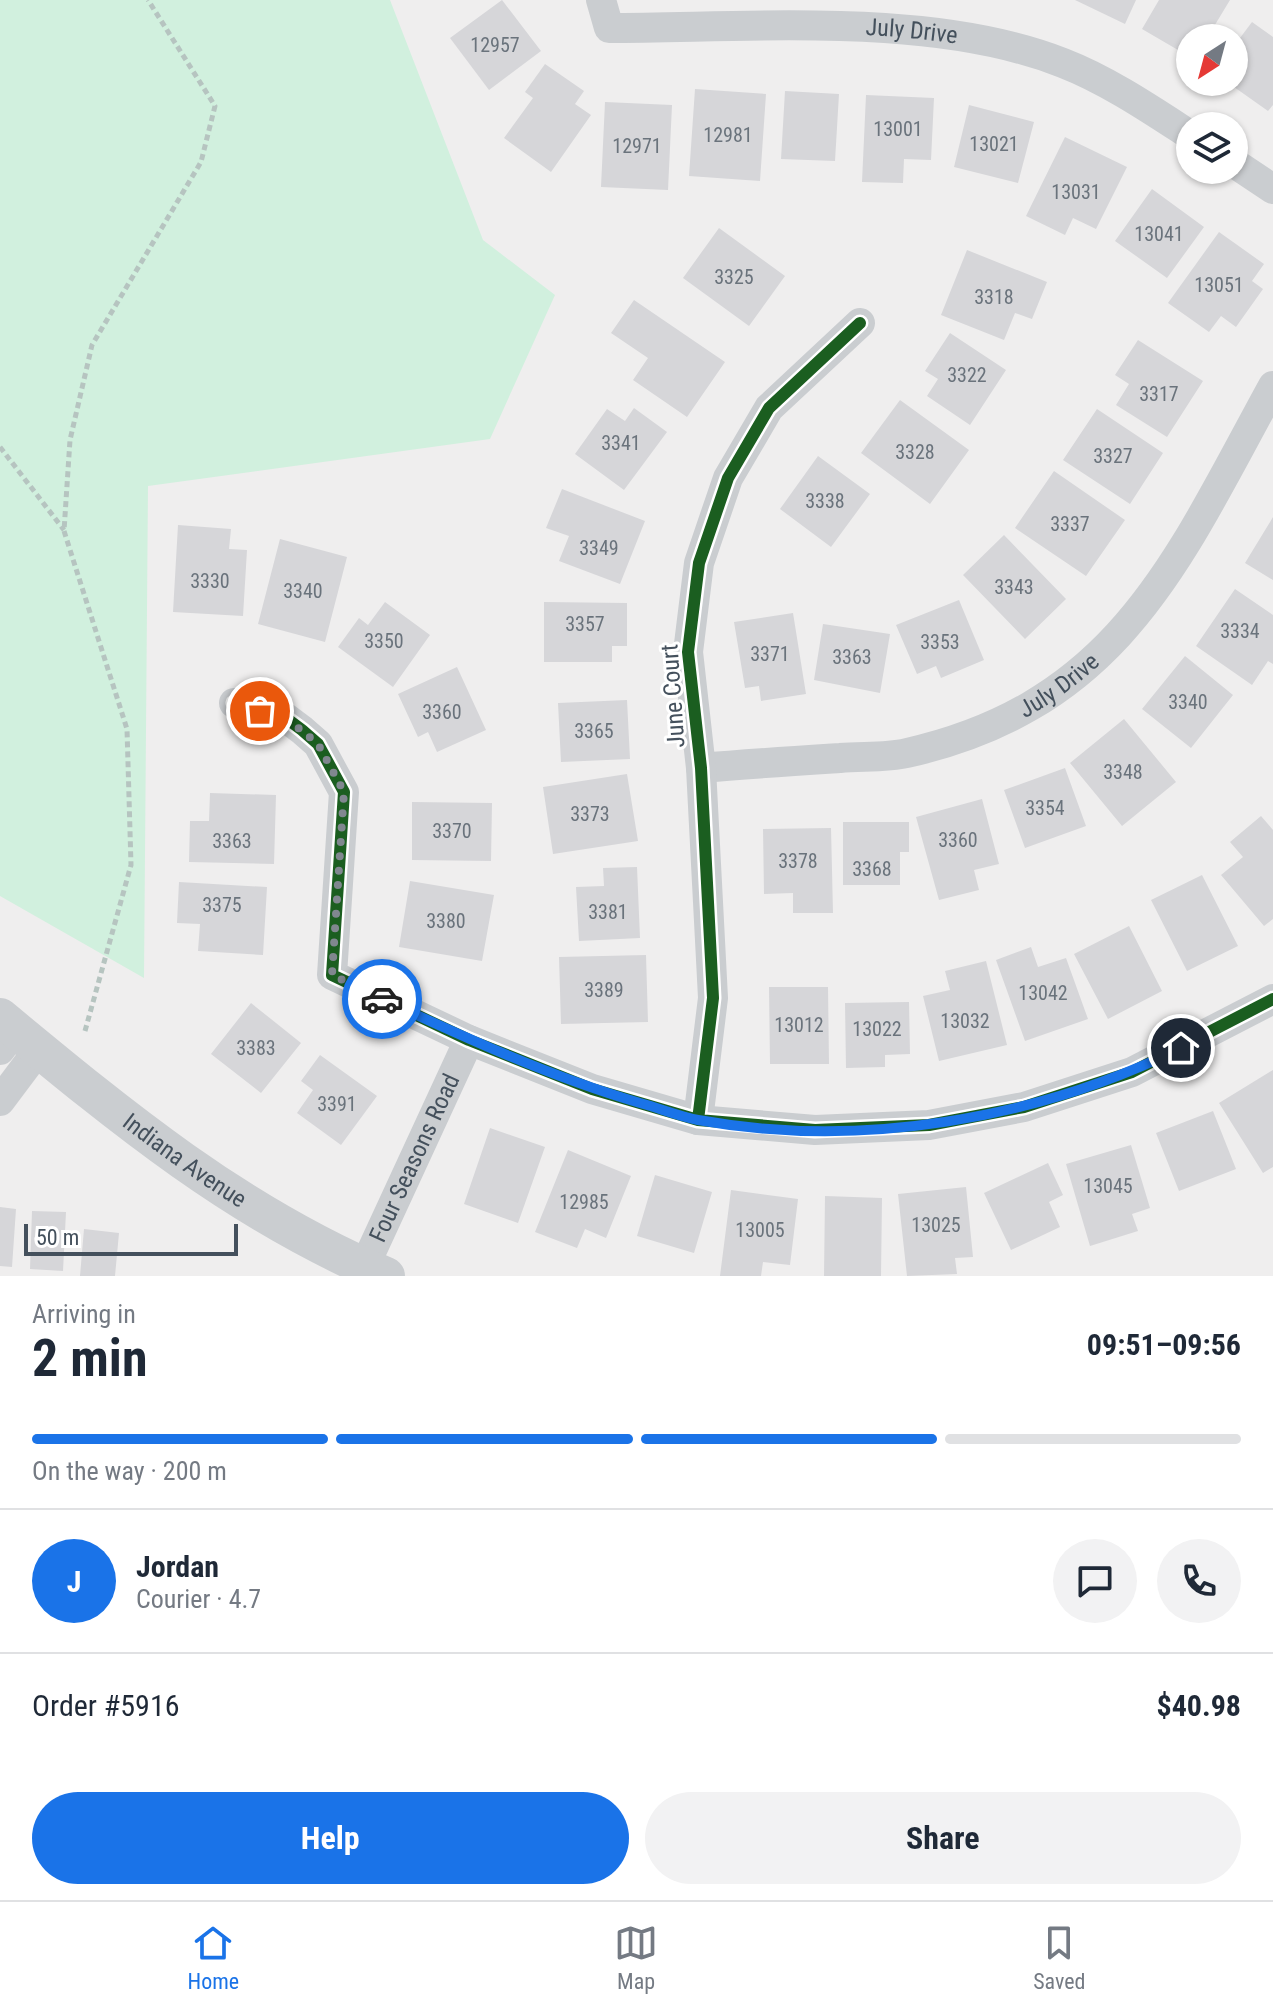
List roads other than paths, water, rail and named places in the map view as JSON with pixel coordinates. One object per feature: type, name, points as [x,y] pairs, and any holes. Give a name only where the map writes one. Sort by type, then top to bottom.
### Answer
[{"type":"street","name":"July Drive","points":[[605,14],[962,35],[1063,63],[1146,106],[1176,126]]},
{"type":"street","points":[[1248,172],[1273,189]]},
{"type":"street","name":"June Court","points":[[698,1120],[713,998],[701,768],[688,652],[699,563],[728,478],[769,408],[860,323]]},
{"type":"street","name":"July Drive","points":[[701,768],[905,753],[984,728],[1058,691],[1119,638],[1175,565],[1273,386]]},
{"type":"street","points":[[234,703],[286,718],[302,730],[318,744],[344,792],[332,975],[469,1040],[592,1089],[698,1120],[843,1129],[929,1125],[1024,1107],[1132,1072],[1273,999]]},
{"type":"street","points":[[0,1101],[14,1036]]},
{"type":"street","name":"Indiana Avenue","points":[[14,1036],[214,1186],[369,1273]]},
{"type":"street","name":"Four Seasons Road","points":[[369,1273],[469,1040]]}]
